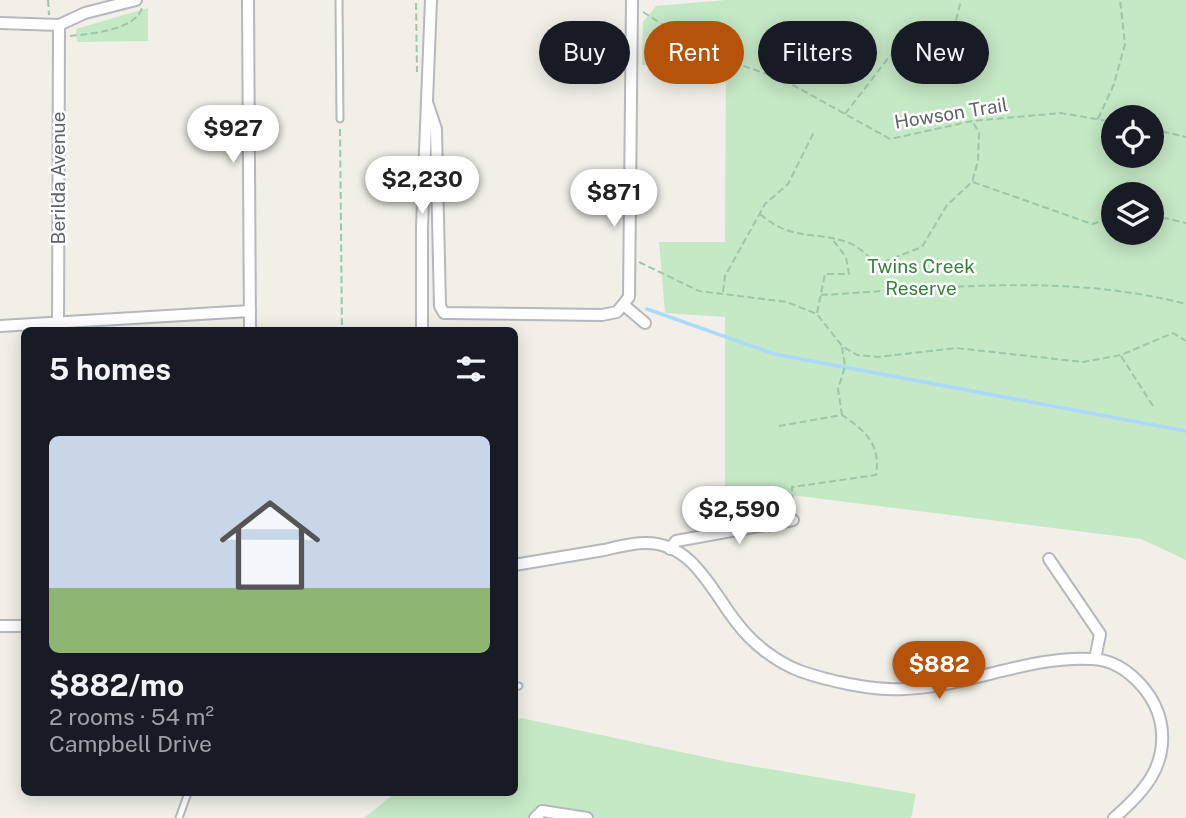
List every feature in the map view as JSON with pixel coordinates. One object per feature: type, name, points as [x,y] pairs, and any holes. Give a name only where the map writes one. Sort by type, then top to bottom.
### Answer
[{"type":"street","points":[[0,23],[59,31],[85,13],[136,0]]},
{"type":"street","points":[[248,0],[250,327]]},
{"type":"street","points":[[422,327],[422,227],[431,0]]},
{"type":"street","points":[[428,105],[436,128],[440,306],[444,313],[610,315],[625,306],[629,297],[632,1]]},
{"type":"street","name":"Berilda Avenue","points":[[58,327],[59,31]]},
{"type":"street","points":[[625,306],[645,323]]},
{"type":"street","points":[[70,327],[250,312]]},
{"type":"street","points":[[0,327],[21,327]]},
{"type":"street","points":[[670,549],[676,541],[793,520]]},
{"type":"street","points":[[518,564],[647,542],[670,549],[685,556],[698,568],[750,639],[800,671],[878,689],[903,690],[1069,660],[1095,659],[1137,680],[1158,711],[1162,733],[1157,770],[1148,786],[1114,818]]},
{"type":"street","points":[[1049,559],[1100,634],[1095,659]]},
{"type":"street","points":[[0,626],[21,626]]},
{"type":"street","points":[[536,818],[542,811],[587,818]]},
{"type":"lane","points":[[340,0],[340,119]]},
{"type":"lane","points":[[179,818],[187,796]]},
{"type":"path","points":[[48,0],[49,16]]},
{"type":"path","points":[[59,31],[74,36],[126,25],[141,13],[144,0]]},
{"type":"path","points":[[842,114],[889,57],[913,40],[952,37],[961,0]]},
{"type":"path","points":[[1098,119],[1114,84],[1125,44],[1120,0]]},
{"type":"path","name":"Howson Trail","points":[[632,1],[676,33],[707,42],[714,50],[738,64],[784,80],[890,139],[972,121],[1062,113],[1101,120]]},
{"type":"path","points":[[340,119],[342,327]]},
{"type":"path","points":[[760,214],[773,225],[797,236],[848,242],[878,264],[922,247],[947,205],[972,182],[978,161],[979,133],[972,121]]},
{"type":"path","points":[[723,293],[725,276],[765,204],[788,184],[814,132]]},
{"type":"path","points":[[1164,132],[1186,137]]},
{"type":"path","points":[[972,182],[1092,224],[1101,221]]},
{"type":"path","points":[[1164,218],[1186,223]]},
{"type":"path","points":[[817,314],[825,274],[849,274],[846,257],[833,240]]},
{"type":"path","points":[[629,257],[699,291],[788,302],[817,314],[842,346],[857,355],[878,357],[956,348],[1083,362],[1121,355],[1173,333],[1186,341]]},
{"type":"path","points":[[821,295],[1020,284],[1135,291],[1186,303]]},
{"type":"path","points":[[842,346],[845,366],[838,389],[842,415]]},
{"type":"path","points":[[1121,355],[1155,410]]},
{"type":"path","points":[[779,426],[842,415],[864,429],[879,458],[876,475],[792,487],[793,520]]},
{"type":"green space","name":"Twins Creek Reserve","points":[[726,0],[1186,0],[1186,560],[1141,539],[783,494],[725,502],[725,317],[665,313],[659,242],[725,242],[726,84],[744,84],[744,21],[644,21],[642,65],[643,22],[656,6]]},
{"type":"green space","points":[[148,8],[148,41],[77,42],[76,29]]},
{"type":"green space","points":[[521,718],[728,762],[916,794],[911,818],[364,818],[391,796],[518,796],[518,720]]},
{"type":"waterway","points":[[647,309],[774,354],[1186,431]]}]
